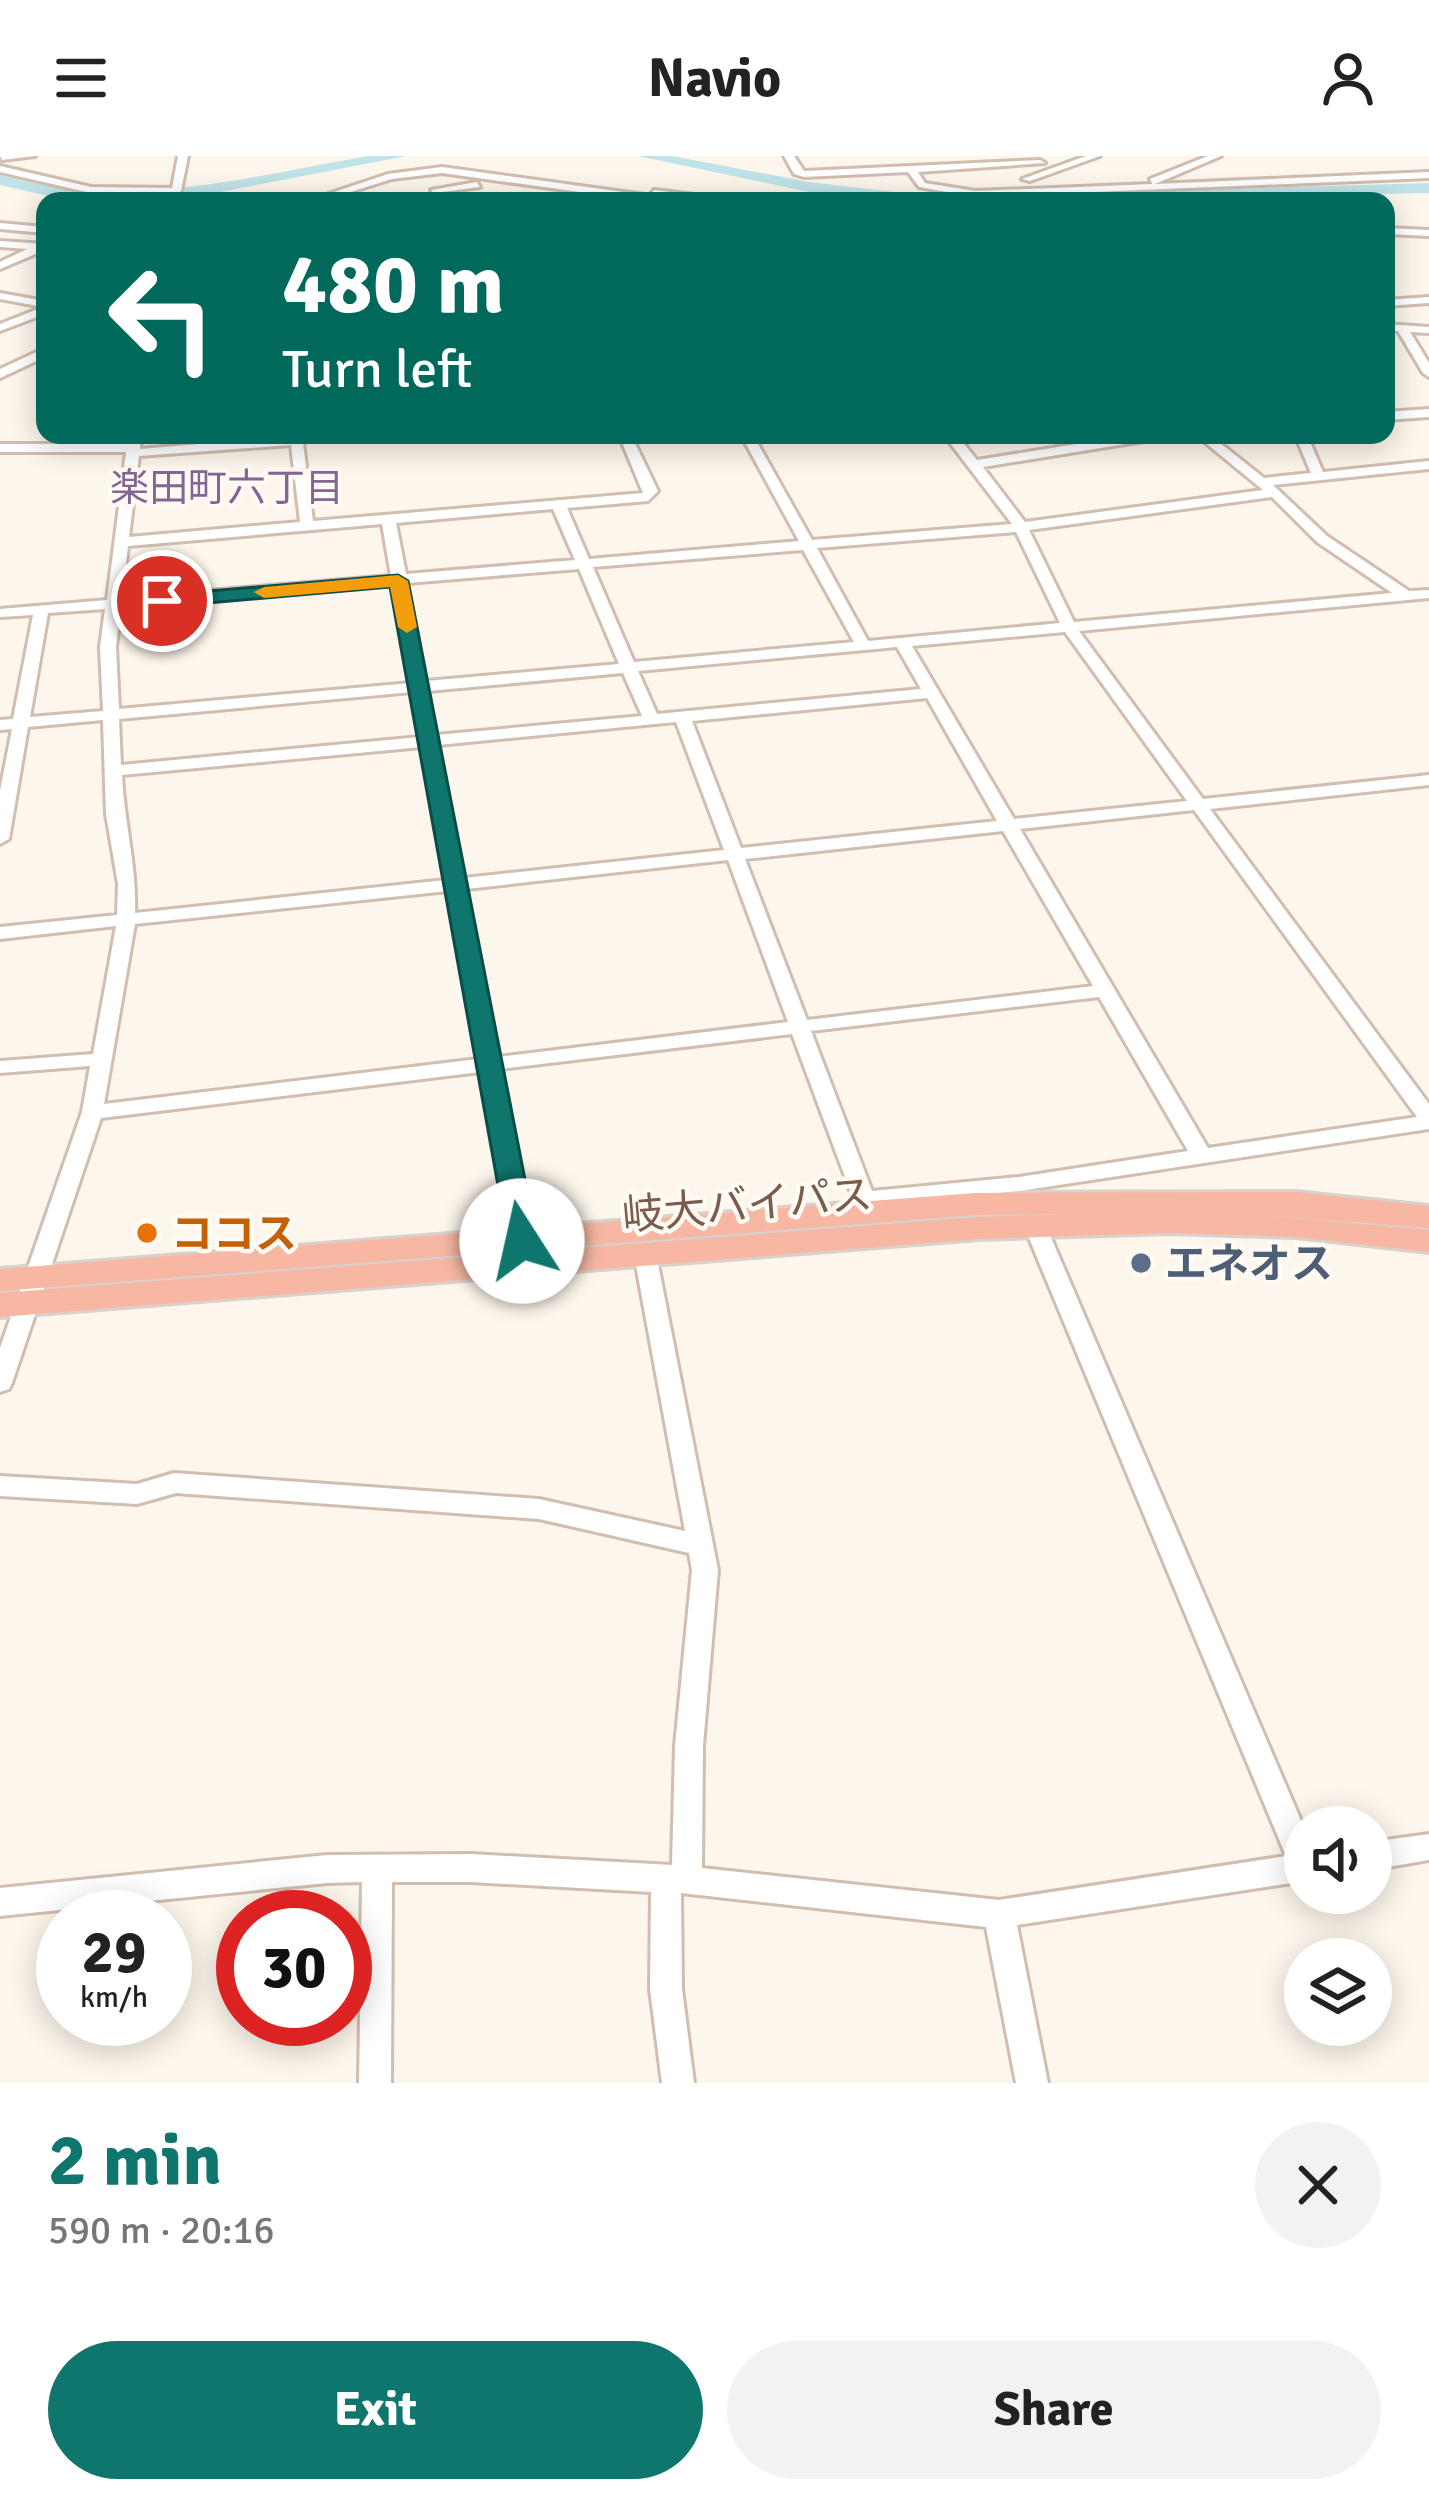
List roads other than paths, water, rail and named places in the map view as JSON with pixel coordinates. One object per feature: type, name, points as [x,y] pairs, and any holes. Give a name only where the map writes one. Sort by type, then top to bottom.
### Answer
[{"type":"highway","name":"岐大バイパス","points":[[22,1295],[867,1206],[1165,1200],[1296,1203],[1429,1217]]},
{"type":"highway","name":"岐大バイパス","points":[[0,1280],[22,1295],[1035,1226],[1169,1222],[1296,1226],[1429,1240]]},
{"type":"street","points":[[1,161],[30,156]]},
{"type":"street","points":[[1,161],[91,190],[176,190],[183,156]]},
{"type":"street","points":[[789,156],[804,174],[1039,165],[1095,156]]},
{"type":"street","points":[[944,156],[967,167]]},
{"type":"street","points":[[1136,188],[1213,156]]},
{"type":"street","points":[[346,192],[399,165],[476,169],[568,186]]},
{"type":"street","points":[[1002,192],[1039,165]]},
{"type":"street","points":[[355,192],[442,170],[624,192]]},
{"type":"street","points":[[912,170],[922,185],[958,192]]},
{"type":"street","points":[[1066,192],[1426,173]]},
{"type":"street","points":[[437,192],[467,184],[586,192]]},
{"type":"street","points":[[593,189],[607,192]]},
{"type":"street","points":[[1395,222],[1429,222]]},
{"type":"street","points":[[0,224],[36,226]]},
{"type":"street","points":[[1395,231],[1429,233]]},
{"type":"street","points":[[0,244],[36,247]]},
{"type":"street","points":[[0,266],[36,250]]},
{"type":"street","points":[[4,300],[36,305]]},
{"type":"street","points":[[1395,302],[1429,300]]},
{"type":"street","points":[[0,328],[36,311]]},
{"type":"street","points":[[1395,328],[1429,331]]},
{"type":"street","points":[[1402,328],[1429,373]]},
{"type":"street","points":[[3,370],[36,356]]},
{"type":"street","points":[[3,370],[36,370]]},
{"type":"street","points":[[1395,415],[1429,413]]},
{"type":"street","points":[[297,444],[307,526]]},
{"type":"street","points":[[122,542],[648,497],[651,491],[629,444]]},
{"type":"street","points":[[752,444],[864,647]]},
{"type":"street","points":[[682,716],[738,854],[867,1206],[1429,1120],[1070,629],[1021,527],[957,444]]},
{"type":"street","points":[[974,464],[1100,444]]},
{"type":"street","points":[[1214,444],[1269,487],[1322,539],[1406,596]]},
{"type":"street","points":[[1305,444],[1319,477]]},
{"type":"street","points":[[0,448],[133,445],[108,647],[126,921],[92,1112],[22,1295],[0,1383]]},
{"type":"street","points":[[0,613],[1021,527],[1319,477],[1429,466]]},
{"type":"street","points":[[558,504],[651,719]]},
{"type":"street","points":[[388,518],[522,1241]]},
{"type":"street","points":[[0,725],[1429,594]]},
{"type":"street","points":[[0,839],[40,610]]},
{"type":"street","points":[[903,644],[1201,1155]]},
{"type":"street","points":[[113,771],[933,693]]},
{"type":"street","points":[[0,933],[1429,780]]},
{"type":"street","points":[[92,1112],[1105,990]]},
{"type":"street","points":[[0,1067],[104,1059]]},
{"type":"street","points":[[1035,1226],[1284,1816]]},
{"type":"street","points":[[645,1255],[705,1570],[703,1645],[666,1989],[678,2083]]},
{"type":"street","points":[[0,1486],[30,1483],[154,1496],[173,1483],[539,1509],[699,1545]]},
{"type":"street","points":[[1392,1853],[1429,1847]]},
{"type":"street","points":[[0,1902],[327,1869],[471,1868],[676,1880],[999,1914],[1284,1869]]},
{"type":"street","points":[[375,2083],[377,1870]]},
{"type":"street","points":[[999,1914],[1032,2083]]},
{"type":"waterway","points":[[205,192],[398,156]]},
{"type":"waterway","points":[[646,156],[809,187],[864,192]]},
{"type":"waterway","points":[[0,180],[42,192]]},
{"type":"waterway","points":[[1298,192],[1429,188]]},
{"type":"place","name":"ココス","points":[[147,1233]]},
{"type":"place","name":"エネオス","points":[[1141,1263]]},
{"type":"district","name":"楽田町六丁目","points":[[227,487]]}]
